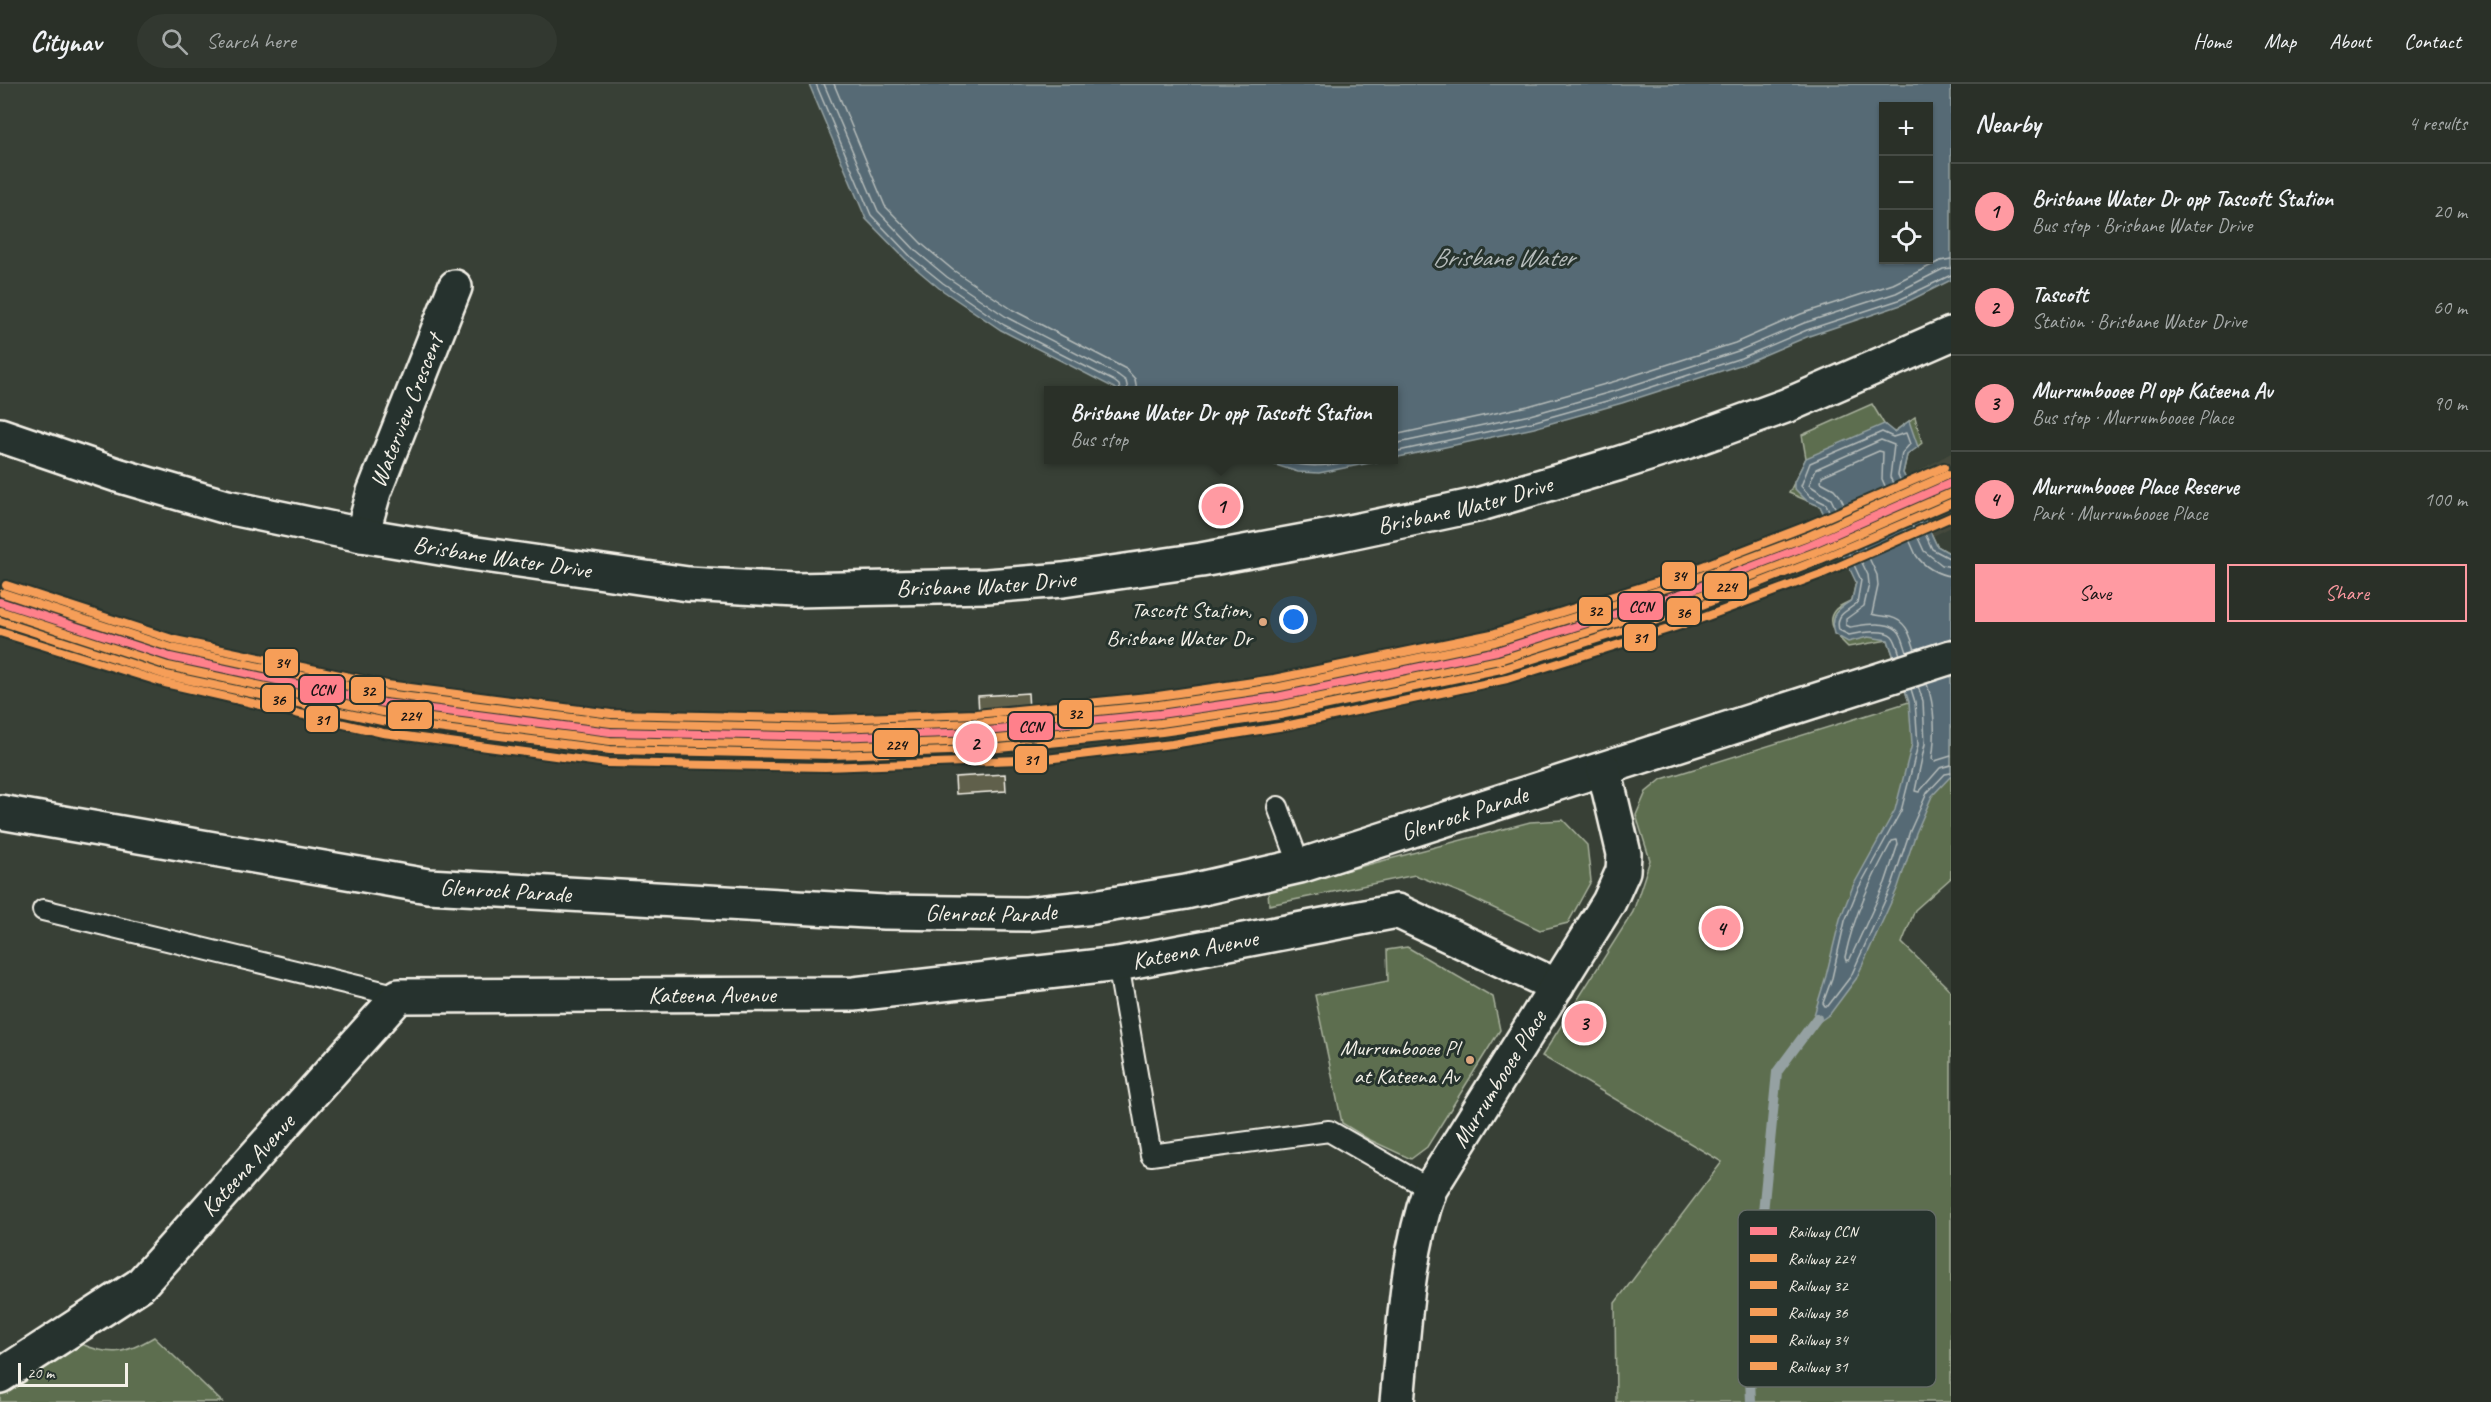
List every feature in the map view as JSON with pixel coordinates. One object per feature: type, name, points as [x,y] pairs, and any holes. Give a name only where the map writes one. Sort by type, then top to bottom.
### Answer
[{"type":"street","name":"Waterview Crescent","points":[[362,536],[374,492],[455,287]]},
{"type":"street","name":"Brisbane Water Drive","points":[[0,435],[117,475],[227,507],[362,536],[575,569],[688,584],[795,590],[987,586],[1063,580],[1266,548],[1477,505],[1692,440],[1788,405],[1951,334]]},
{"type":"street","name":"Glenrock Parade","points":[[0,812],[428,886],[884,912],[1027,914],[1094,908],[1186,892],[1300,866],[1951,657]]},
{"type":"street","name":"Murrumbooee Place","points":[[1396,1402],[1409,1287],[1420,1216],[1430,1189],[1609,902],[1623,871],[1624,854],[1604,769]]},
{"type":"street","name":"Kateena Avenue","points":[[0,1376],[141,1285],[399,996],[854,994],[1118,964],[1396,911],[1557,986]]},
{"type":"lane","points":[[1278,807],[1300,866]]},
{"type":"lane","points":[[43,910],[399,996]]},
{"type":"lane","points":[[1118,964],[1151,1155],[1329,1131],[1430,1189]]},
{"type":"shaded area","points":[[1951,453],[1951,527],[1933,536],[1906,478]]},
{"type":"green space","points":[[1872,404],[1884,424],[1893,432],[1915,417],[1922,443],[1907,455],[1903,473],[1937,546],[1951,554],[1951,878],[1915,910],[1902,943],[1951,991],[1951,1402],[1616,1402],[1615,1303],[1722,1162],[1542,1056],[1633,912],[1650,860],[1636,815],[1646,792],[1662,779],[1909,702],[1888,640],[1848,647],[1831,625],[1832,615],[1836,609],[1852,600],[1856,581],[1820,506],[1789,493],[1806,458],[1802,435]]},
{"type":"green space","points":[[1563,820],[1587,845],[1591,881],[1568,923],[1540,930],[1464,894],[1415,875],[1269,905],[1268,891],[1530,822]]},
{"type":"green space","points":[[1407,947],[1493,997],[1500,1030],[1427,1147],[1411,1159],[1368,1139],[1342,1123],[1315,995],[1388,981],[1387,950]]},
{"type":"green space","points":[[154,1337],[222,1402],[0,1402],[0,1395],[79,1343],[100,1350],[118,1352],[135,1347]]},
{"type":"water","name":"Brisbane Water","points":[[809,84],[1951,84],[1951,280],[1901,305],[1809,336],[1743,364],[1622,403],[1534,428],[1398,457],[1398,386],[1110,386],[1001,330],[939,288],[908,262],[866,219]]},
{"type":"water","points":[[1909,421],[1918,447],[1907,455],[1903,473],[1937,546],[1951,554],[1951,776],[1932,796],[1916,833],[1898,887],[1856,979],[1830,1014],[1810,1028],[1840,919],[1853,886],[1895,810],[1912,744],[1909,702],[1888,640],[1868,637],[1848,642],[1834,634],[1833,618],[1838,610],[1852,600],[1856,582],[1820,506],[1807,501],[1794,488],[1794,482],[1806,458],[1884,424],[1894,432]]},
{"type":"water","points":[[1273,464],[1365,464],[1319,473],[1298,472]]},
{"type":"building","points":[[1028,693],[1029,710],[979,713],[978,696]]},
{"type":"building","points":[[1005,774],[1006,791],[956,794],[955,777]]},
{"type":"waterway","points":[[1763,1210],[1777,1072],[1817,1018]]},
{"type":"waterway","points":[[1750,1387],[1751,1402]]},
{"type":"rail line","name":"34","points":[[6,585],[175,640],[387,685],[611,714],[833,719],[976,714],[1158,696],[1274,679],[1492,634],[1677,576],[1807,526],[1944,467]]},
{"type":"rail line","name":"32","points":[[3,593],[172,648],[386,694],[611,723],[833,728],[976,723],[1159,705],[1275,688],[1495,642],[1680,584],[1811,535],[1947,475]]},
{"type":"rail line","name":"CCN","points":[[0,602],[170,657],[384,703],[610,732],[833,737],[977,732],[1160,714],[1277,697],[1497,651],[1683,593],[1814,543],[1951,483]]},
{"type":"rail line","name":"224","points":[[0,611],[168,666],[383,712],[610,741],[833,746],[977,741],[1161,723],[1278,706],[1499,660],[1686,601],[1818,551],[1951,493]]},
{"type":"rail line","name":"36","points":[[0,621],[166,675],[382,721],[610,750],[833,755],[978,750],[1162,732],[1280,715],[1501,669],[1689,610],[1821,559],[1951,503]]},
{"type":"rail line","name":"31","points":[[0,632],[165,683],[383,733],[607,763],[825,767],[1046,759],[1172,744],[1285,726],[1507,679],[1694,621],[1821,574],[1951,517]]},
{"type":"place","name":"Brisbane Water Dr opp Tascott Station","points":[[1221,506]]},
{"type":"place","name":"Tascott Station, Brisbane Water Dr","points":[[1263,622]]},
{"type":"place","name":"Tascott","points":[[975,743]]},
{"type":"place","name":"Murrumbooee Place Reserve","points":[[1721,928]]},
{"type":"place","name":"Murrumbooee Pl opp Kateena Av","points":[[1584,1023]]},
{"type":"place","name":"Murrumbooee Pl at Kateena Av","points":[[1470,1060]]}]
